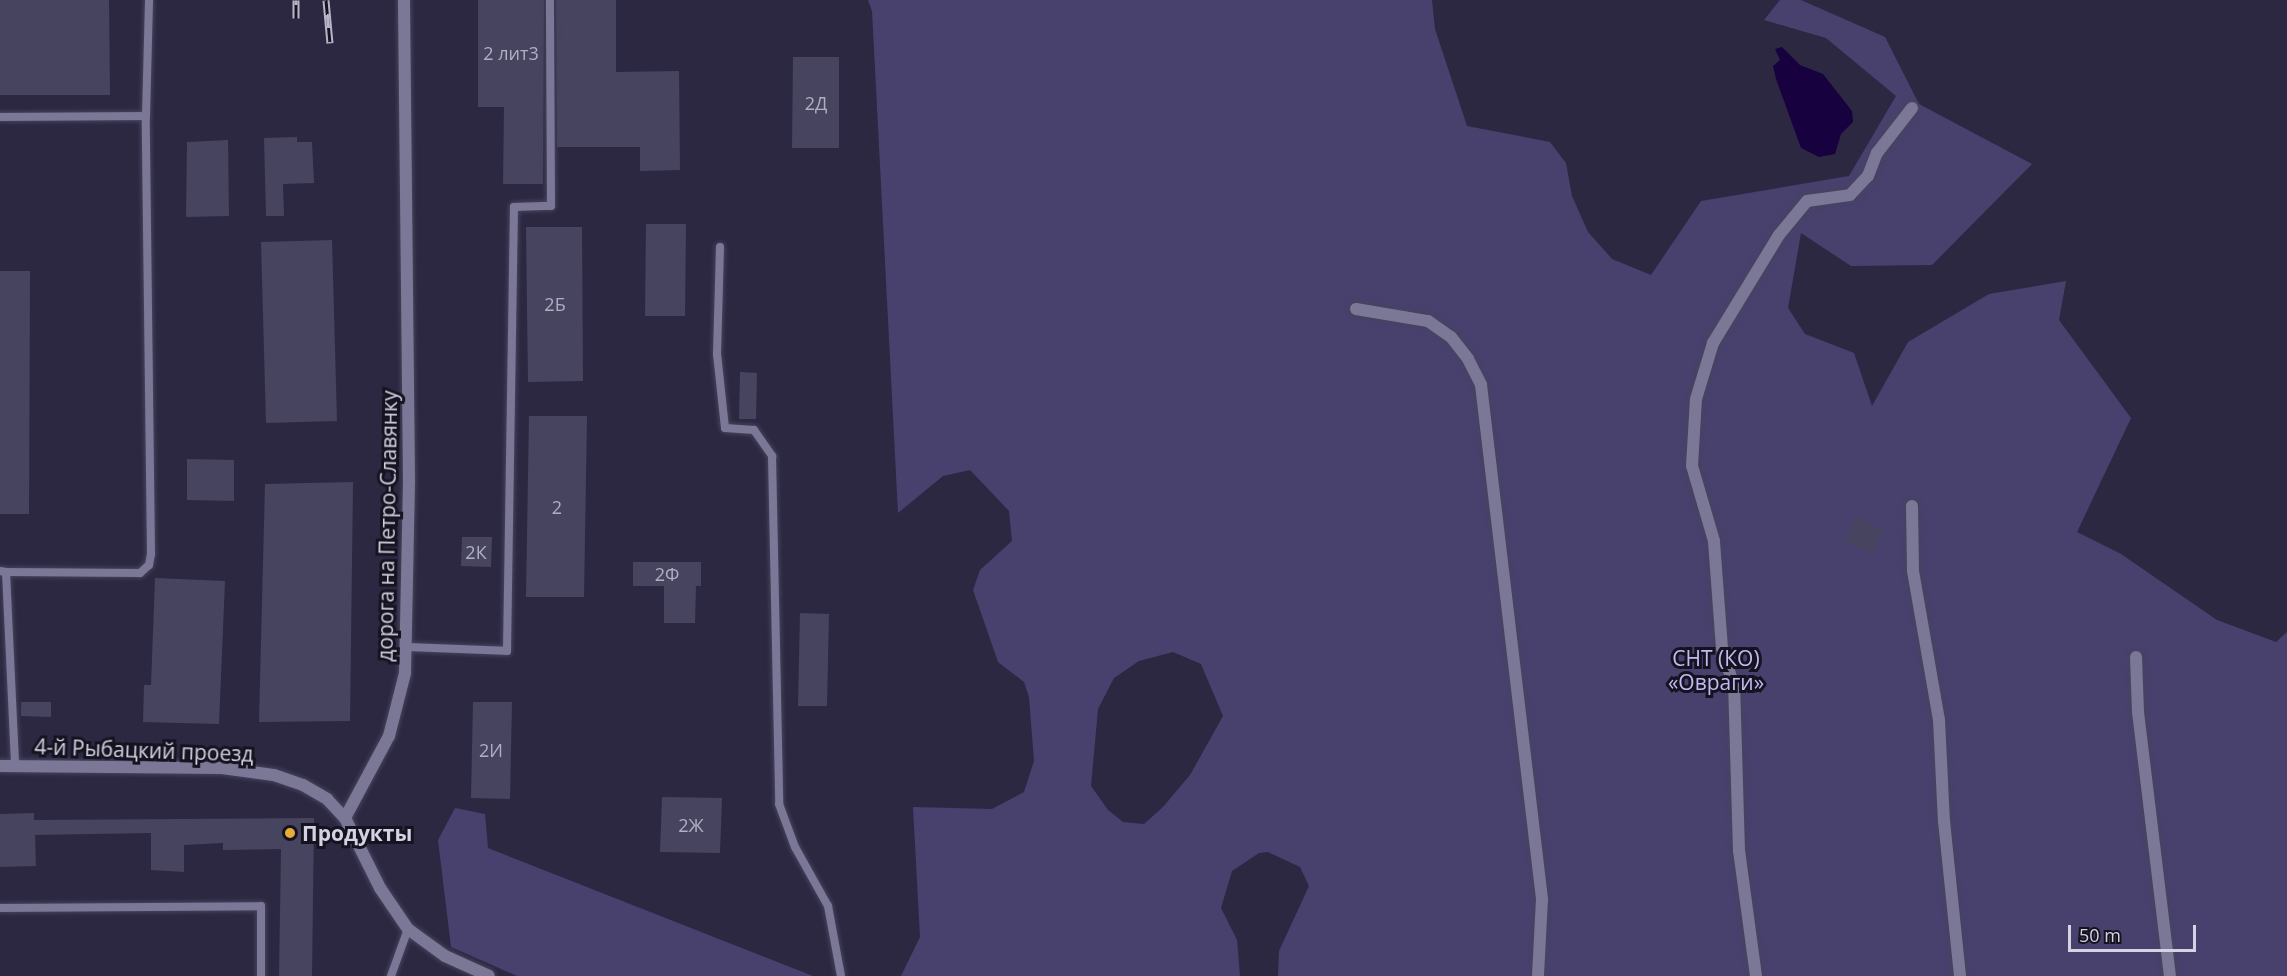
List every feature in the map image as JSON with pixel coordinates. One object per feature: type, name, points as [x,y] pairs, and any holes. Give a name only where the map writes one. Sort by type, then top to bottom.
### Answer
[{"type":"street","name":"дорога на Петро-Славянку","points":[[345,818],[389,736],[405,673],[409,480],[404,0]]},
{"type":"street","points":[[1756,976],[1738,851],[1734,687],[1721,639],[1714,542],[1692,466],[1696,399],[1713,343],[1779,235],[1807,201],[1850,195],[1868,176],[1877,153],[1912,108]]},
{"type":"street","points":[[1356,309],[1428,321],[1451,337],[1468,359],[1481,385],[1542,899],[1538,976]]},
{"type":"street","points":[[1912,506],[1913,571],[1939,720],[1944,821],[1960,976]]},
{"type":"street","points":[[2136,657],[2138,712],[2170,976]]},
{"type":"street","name":"4-й Рыбацкий проезд","points":[[0,766],[222,768],[274,775],[327,799],[345,818]]},
{"type":"street","points":[[345,818],[380,888],[408,929],[445,956],[489,976]]},
{"type":"lane","points":[[15,766],[3,571],[140,573],[149,565],[146,116],[149,0]]},
{"type":"lane","points":[[405,647],[507,651],[514,207],[551,206],[550,0]]},
{"type":"lane","points":[[0,117],[146,116]]},
{"type":"lane","points":[[720,247],[717,354],[725,428],[754,430],[772,456],[779,804],[795,847],[828,906],[841,976]]},
{"type":"lane","points":[[0,908],[261,906],[261,976]]},
{"type":"lane","points":[[391,976],[408,929]]},
{"type":"green space","name":"СНТ (КО) «Овраги»","points":[[868,0],[1432,0],[1435,29],[1467,126],[1550,142],[1566,163],[1572,196],[1588,232],[1612,259],[1651,275],[1701,201],[1849,176],[1896,96],[1826,38],[1764,20],[1780,0],[1801,0],[1885,37],[1919,104],[2032,164],[1932,265],[1851,266],[1801,233],[1788,308],[1805,334],[1854,353],[1872,406],[1908,342],[1989,294],[2066,281],[2059,320],[2131,418],[2077,532],[2121,554],[2217,620],[2276,642],[2287,632],[2287,976],[1278,976],[1279,951],[1309,886],[1300,867],[1268,852],[1259,853],[1232,871],[1221,908],[1237,940],[1240,976],[901,976],[920,937],[913,807],[992,809],[1024,792],[1034,761],[1029,697],[1024,682],[998,662],[973,590],[980,570],[1012,541],[1009,511],[970,470],[943,476],[898,513],[872,11]],"holes":[[[1173,652],[1201,664],[1223,716],[1190,775],[1163,807],[1144,824],[1123,822],[1108,810],[1091,786],[1098,709],[1114,678],[1139,661]]]},
{"type":"green space","points":[[455,808],[485,814],[488,848],[813,976],[517,976],[451,947],[438,840]]},
{"type":"shaded area","points":[[1782,47],[1800,65],[1823,74],[1852,111],[1853,122],[1841,134],[1835,154],[1819,157],[1801,148],[1773,66],[1780,60],[1775,49]]},
{"type":"building","points":[[0,0],[109,0],[110,95],[0,95]]},
{"type":"building","points":[[478,0],[544,0],[543,184],[503,184],[504,107],[478,107]]},
{"type":"building","points":[[556,0],[616,0],[616,72],[679,71],[680,170],[640,171],[640,147],[557,147]]},
{"type":"building","points":[[793,57],[839,57],[839,148],[792,148]]},
{"type":"building","points":[[297,137],[297,142],[312,142],[314,183],[283,184],[284,216],[266,216],[264,138]]},
{"type":"building","points":[[228,140],[229,216],[186,217],[187,142]]},
{"type":"building","points":[[646,224],[686,224],[685,316],[645,316]]},
{"type":"building","points":[[526,227],[582,227],[583,381],[528,382]]},
{"type":"building","points":[[332,240],[337,421],[266,423],[261,242]]},
{"type":"building","points":[[0,271],[30,271],[29,514],[0,514]]},
{"type":"building","points":[[740,372],[757,373],[756,419],[739,419]]},
{"type":"building","points":[[529,416],[587,416],[584,597],[526,597]]},
{"type":"building","points":[[187,459],[234,460],[234,501],[187,500]]},
{"type":"building","points":[[353,482],[350,721],[259,722],[265,484]]},
{"type":"building","points":[[1856,517],[1883,530],[1872,554],[1844,541]]},
{"type":"building","points":[[462,537],[492,537],[491,567],[461,566]]},
{"type":"building","points":[[633,562],[701,562],[701,586],[696,586],[695,623],[664,623],[664,586],[633,586]]},
{"type":"building","points":[[155,578],[225,581],[219,724],[143,722],[144,685],[151,685]]},
{"type":"building","points":[[800,613],[829,614],[827,706],[798,706]]},
{"type":"building","points":[[21,702],[51,702],[51,717],[21,716]]},
{"type":"building","points":[[473,702],[512,702],[510,799],[471,798]]},
{"type":"building","points":[[662,797],[722,798],[720,853],[660,852]]},
{"type":"building","points":[[34,813],[34,820],[314,818],[312,976],[279,976],[281,849],[223,850],[223,843],[184,845],[184,872],[151,870],[151,833],[35,835],[36,866],[0,867],[0,814]]},
{"type":"railway","points":[[296,0],[296,18]]},
{"type":"railway","points":[[326,0],[330,43]]},
{"type":"place","name":"Продукты","points":[[290,833]]}]
